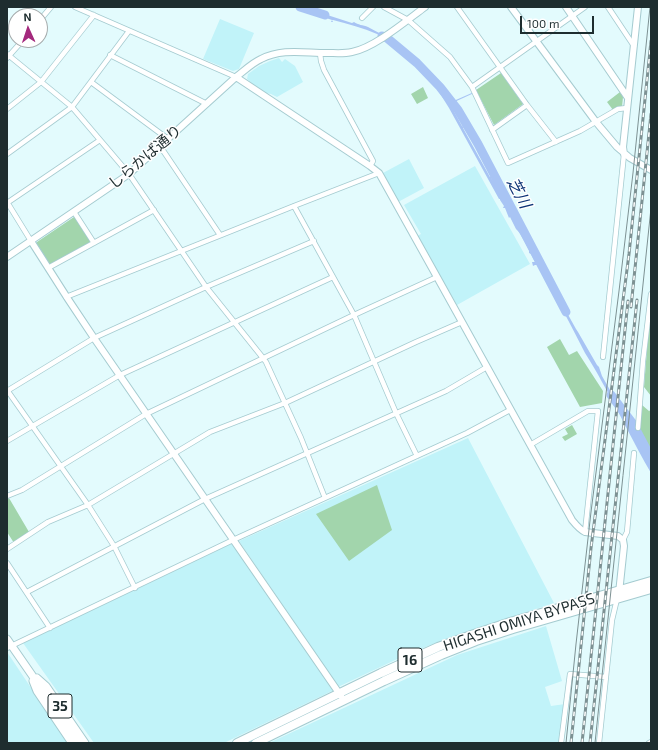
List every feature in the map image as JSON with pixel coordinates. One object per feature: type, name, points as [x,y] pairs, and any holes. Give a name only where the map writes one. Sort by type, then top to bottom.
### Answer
[{"type":"highway","name":"HIGASHI OMIYA BYPASS","points":[[256,743],[342,697],[381,674],[438,647],[510,622],[651,581]]},
{"type":"highway","name":"HIGASHI OMIYA BYPASS","points":[[237,743],[476,641],[651,589]]},
{"type":"main road","name":"35","points":[[7,639],[9,647],[30,673],[73,740],[79,743]]},
{"type":"main road","name":"35","points":[[30,673],[46,686],[86,743]]},
{"type":"street","points":[[75,7],[236,77],[379,173],[576,526],[585,532],[618,536],[624,540]]},
{"type":"street","points":[[362,18],[373,7]]},
{"type":"street","points":[[384,7],[408,20],[450,57],[472,87],[508,163],[580,131],[618,109],[627,108]]},
{"type":"street","name":"しらかば通り","points":[[7,257],[129,174],[236,77],[261,59],[276,53],[292,51],[351,53],[377,41],[425,7]]},
{"type":"street","points":[[457,7],[527,105],[556,142]]},
{"type":"street","points":[[511,7],[596,122],[617,147],[624,154],[651,170]]},
{"type":"street","points":[[566,7],[628,98]]},
{"type":"street","points":[[472,87],[585,7]]},
{"type":"street","points":[[608,7],[634,46]]},
{"type":"street","points":[[603,358],[637,8]]},
{"type":"street","points":[[7,109],[41,82],[94,15]]},
{"type":"street","points":[[7,154],[72,107],[129,31]]},
{"type":"street","points":[[16,48],[8,56],[72,107],[129,174],[206,287],[266,362],[307,452],[325,498]]},
{"type":"street","points":[[320,53],[324,70],[373,160],[370,166]]},
{"type":"street","points":[[110,55],[207,104]]},
{"type":"street","points":[[91,82],[168,139]]},
{"type":"street","points":[[492,130],[527,105]]},
{"type":"street","points":[[100,140],[7,203],[66,297],[342,697]]},
{"type":"street","points":[[160,146],[220,235]]},
{"type":"street","points":[[66,297],[379,173]]},
{"type":"street","points":[[294,206],[354,314],[396,413],[417,456]]},
{"type":"street","points":[[48,268],[154,210]]},
{"type":"street","points":[[74,212],[94,243]]},
{"type":"street","points":[[135,588],[114,546],[88,505],[7,391],[94,338],[206,287],[314,241]]},
{"type":"street","points":[[7,441],[120,375],[334,277]]},
{"type":"street","points":[[7,496],[22,490],[146,414],[354,314],[437,277]]},
{"type":"street","points":[[638,428],[643,361],[651,294]]},
{"type":"street","points":[[7,549],[48,522],[88,505],[210,432],[285,403],[462,322]]},
{"type":"street","points":[[27,592],[205,499],[446,391],[487,367]]},
{"type":"street","points":[[9,647],[233,540],[467,434],[510,410]]},
{"type":"street","points":[[530,445],[588,411],[598,410],[585,532]]},
{"type":"street","points":[[600,743],[612,620],[620,590],[634,453]]},
{"type":"street","points":[[7,562],[50,628]]},
{"type":"street","points":[[561,743],[570,674],[606,677]]},
{"type":"shaded area","points":[[315,11],[368,27],[392,40],[421,63],[443,92],[449,103],[474,92],[450,104],[464,127],[463,128],[490,177],[495,175],[495,178],[491,178],[508,207],[510,207],[509,209],[530,249],[539,262],[560,302],[599,367],[602,376],[651,462],[651,473],[538,265],[533,266],[532,262],[535,262],[529,253],[529,250],[510,217],[509,218],[505,208],[503,208],[504,206],[434,82],[413,58],[387,39],[366,30],[320,16],[322,16],[319,14],[314,14]]},
{"type":"shaded area","points":[[220,19],[254,33],[239,69],[233,71],[203,59]]},
{"type":"shaded area","points":[[279,58],[282,62],[285,59],[295,66],[303,82],[277,97],[256,87],[247,79],[248,74],[259,66]]},
{"type":"shaded area","points":[[409,159],[424,188],[398,202],[383,173]]},
{"type":"shaded area","points":[[475,166],[530,264],[457,305],[417,236],[421,234],[404,205]]},
{"type":"shaded area","points":[[468,438],[554,603],[443,640],[408,654],[338,687],[239,541]]},
{"type":"shaded area","points":[[233,543],[334,690],[224,743],[94,743],[23,643]]},
{"type":"shaded area","points":[[546,626],[562,681],[545,687],[551,706],[565,704],[560,743],[269,743],[457,655]]},
{"type":"shaded area","points":[[7,652],[68,743],[7,743]]},
{"type":"green space","points":[[501,73],[523,104],[494,125],[476,90]]},
{"type":"green space","points":[[423,87],[428,98],[417,104],[411,94]]},
{"type":"green space","points":[[620,92],[623,97],[622,107],[613,110],[607,102]]},
{"type":"green space","points":[[76,217],[91,240],[91,243],[51,264],[49,263],[37,242]]},
{"type":"green space","points":[[651,309],[651,396],[644,387]]},
{"type":"green space","points":[[560,339],[569,355],[577,351],[603,391],[602,403],[580,407],[547,347]]},
{"type":"green space","points":[[642,405],[649,411],[651,410],[651,452],[636,425],[640,407]]},
{"type":"green space","points":[[572,425],[577,434],[565,441],[562,437],[568,434],[565,429]]},
{"type":"green space","points":[[377,485],[392,530],[349,561],[316,514]]},
{"type":"green space","points":[[9,498],[29,532],[14,543],[7,532],[7,499]]},
{"type":"waterway","name":"芝川","points":[[300,7],[325,15]]},
{"type":"waterway","name":"芝川","points":[[382,36],[387,38],[417,63],[440,87],[458,110],[478,144],[566,312]]},
{"type":"waterway","name":"芝川","points":[[611,395],[633,424],[651,458]]},
{"type":"tram line","points":[[566,743],[591,512],[633,173],[650,7]]},
{"type":"tram line","points":[[595,743],[651,208]]},
{"type":"railway","points":[[571,743],[591,548],[629,254],[651,41]]},
{"type":"railway","points":[[631,307],[651,114]]},
{"type":"railway","points":[[590,743],[637,300]]},
{"type":"railway","points":[[582,743],[628,301]]}]
